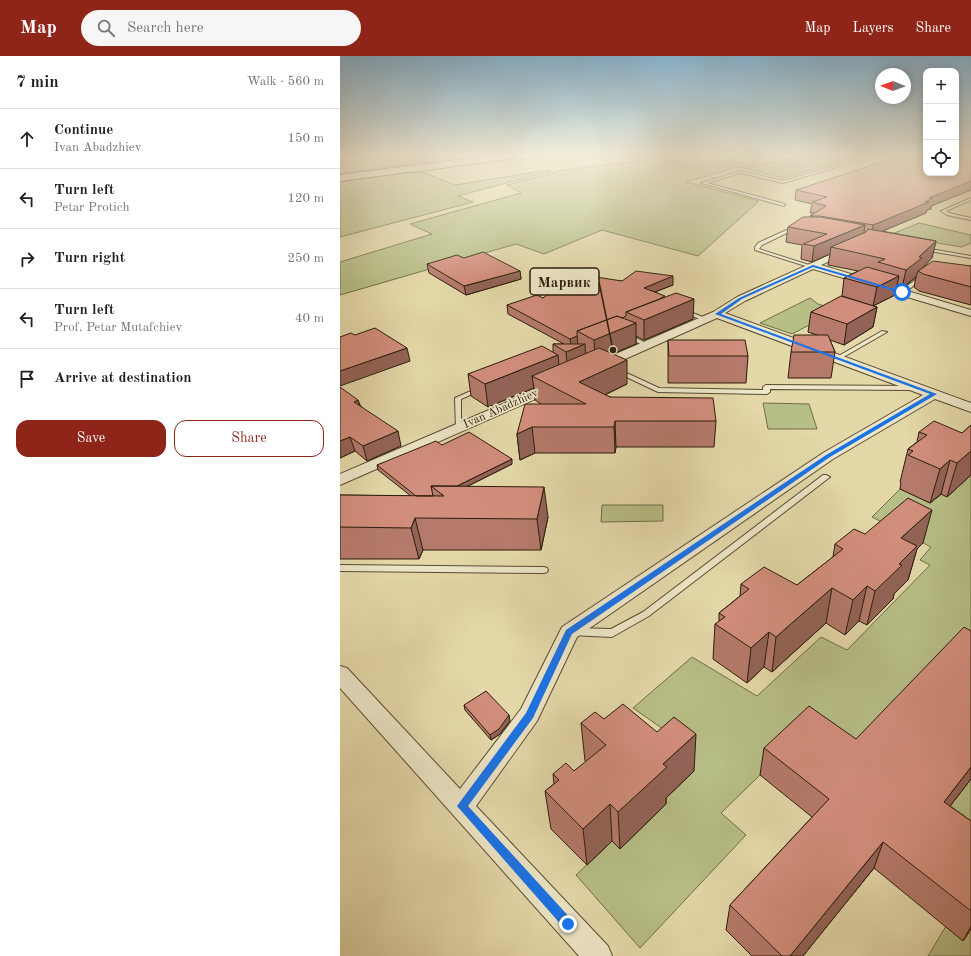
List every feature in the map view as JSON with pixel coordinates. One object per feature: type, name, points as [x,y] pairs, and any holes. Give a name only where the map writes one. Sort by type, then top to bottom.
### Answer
[{"type":"street","points":[[590,370],[705,320],[741,299],[860,244]]},
{"type":"street","points":[[811,266],[971,313]]},
{"type":"street","points":[[717,314],[971,408]]},
{"type":"street","name":"Ivan Abadzhiev","points":[[340,480],[562,382]]},
{"type":"street","points":[[462,806],[530,715],[568,632],[828,456],[934,394]]},
{"type":"street","points":[[341,676],[462,806],[598,956]]},
{"type":"lane","points":[[758,198],[784,205]]},
{"type":"lane","points":[[971,199],[943,211],[948,214],[971,219]]},
{"type":"lane","points":[[805,228],[792,229],[760,244],[757,247],[757,250],[811,266]]},
{"type":"lane","points":[[920,248],[971,257]]},
{"type":"lane","points":[[902,292],[924,276],[929,275]]},
{"type":"lane","points":[[676,308],[705,320]]},
{"type":"lane","points":[[626,329],[619,332],[647,345]]},
{"type":"lane","points":[[838,358],[884,332]]},
{"type":"lane","points":[[603,364],[658,390],[767,392],[766,387],[917,388]]},
{"type":"lane","points":[[458,428],[458,398],[486,386]]},
{"type":"lane","points":[[568,632],[612,632],[646,614],[826,477]]},
{"type":"lane","points":[[340,568],[544,570]]},
{"type":"green space","points":[[340,198],[463,198],[473,202],[340,237]]},
{"type":"green space","points":[[503,198],[747,198],[759,201],[698,256],[602,230],[544,254],[516,244],[340,295],[340,262],[432,234],[410,224]]},
{"type":"green space","points":[[919,223],[971,235],[971,243],[962,247],[892,234]]},
{"type":"green space","points":[[810,298],[818,304],[838,310],[792,334],[760,323]]},
{"type":"green space","points":[[763,403],[809,404],[817,429],[768,429]]},
{"type":"green space","points":[[971,472],[971,663],[849,766],[760,775],[721,813],[746,835],[640,948],[576,875],[612,841],[620,848],[666,804],[663,729],[633,708],[692,657],[757,696],[821,637],[847,650],[930,565],[920,560],[931,547],[872,517],[900,489],[930,503]]},
{"type":"green space","points":[[602,505],[663,505],[663,521],[601,522]]},
{"type":"green space","points":[[971,779],[971,857],[933,828]]},
{"type":"green space","points":[[946,926],[963,941],[971,929],[971,956],[928,956]]},
{"type":"building","points":[[824,198],[933,198],[925,202],[929,202],[873,225],[820,216],[810,216],[826,206],[812,202]]},
{"type":"building","points":[[803,217],[820,217],[865,225],[814,246],[803,244],[827,234],[788,227]]},
{"type":"building","points":[[868,229],[936,241],[919,257],[922,258],[906,270],[878,262],[885,259],[831,247],[866,232]]},
{"type":"building","points":[[483,252],[520,271],[464,286],[427,264],[457,255],[464,258]]},
{"type":"building","points":[[933,261],[971,266],[971,287],[923,274],[918,271]]},
{"type":"building","points":[[867,267],[899,276],[877,287],[844,278]]},
{"type":"building","points":[[636,271],[673,276],[644,288],[665,296],[626,312],[626,316],[622,318],[617,316],[577,331],[577,336],[570,339],[507,305],[537,295],[543,298],[554,290],[596,277],[622,281]]},
{"type":"building","points":[[676,293],[694,299],[644,320],[626,312]]},
{"type":"building","points":[[841,296],[877,307],[847,324],[811,312]]},
{"type":"building","points":[[617,316],[636,323],[594,340],[577,331]]},
{"type":"building","points":[[375,328],[407,348],[340,371],[340,337],[351,333],[355,335]]},
{"type":"building","points":[[794,335],[828,335],[835,352],[791,352]]},
{"type":"building","points":[[668,340],[745,340],[748,356],[669,356]]},
{"type":"building","points":[[553,344],[585,344],[566,352]]},
{"type":"building","points":[[542,346],[558,355],[485,384],[468,374]]},
{"type":"building","points":[[599,348],[627,360],[579,382],[610,397],[713,398],[716,421],[615,421],[614,427],[532,427],[517,434],[525,404],[586,404],[532,376]]},
{"type":"building","points":[[340,387],[358,400],[354,402],[398,431],[363,446],[350,437],[340,441]]},
{"type":"building","points":[[934,421],[962,433],[971,425],[971,451],[957,463],[950,460],[940,469],[908,455],[913,451],[908,449],[927,435],[919,432]]},
{"type":"building","points":[[469,432],[512,459],[457,486],[431,486],[433,496],[416,496],[377,465],[436,441],[442,445]]},
{"type":"building","points":[[431,486],[544,487],[537,519],[415,518],[411,528],[340,527],[340,495],[444,496]]},
{"type":"building","points":[[908,498],[932,510],[901,538],[917,546],[899,564],[902,565],[875,591],[867,586],[853,600],[832,588],[776,637],[769,632],[751,648],[715,624],[725,617],[719,613],[749,589],[741,584],[764,567],[797,585],[843,549],[835,544],[854,529],[865,534]]},
{"type":"building","points":[[964,627],[971,631],[971,767],[944,802],[971,821],[971,911],[883,842],[790,956],[782,956],[730,905],[829,799],[764,748],[809,706],[856,739]]},
{"type":"building","points":[[486,691],[509,715],[499,729],[490,735],[464,705]]},
{"type":"building","points":[[623,704],[657,732],[674,717],[696,734],[663,764],[667,767],[618,812],[610,804],[583,829],[545,791],[559,780],[553,774],[566,763],[574,771],[606,745],[581,723],[595,712],[604,719]]},
{"type":"place","name":"Марвик","points":[[613,350]]},
{"type":"route","points":[[568,924],[462,806],[530,715],[568,632],[828,456],[934,394],[717,314],[741,299],[813,266],[902,292]]}]
